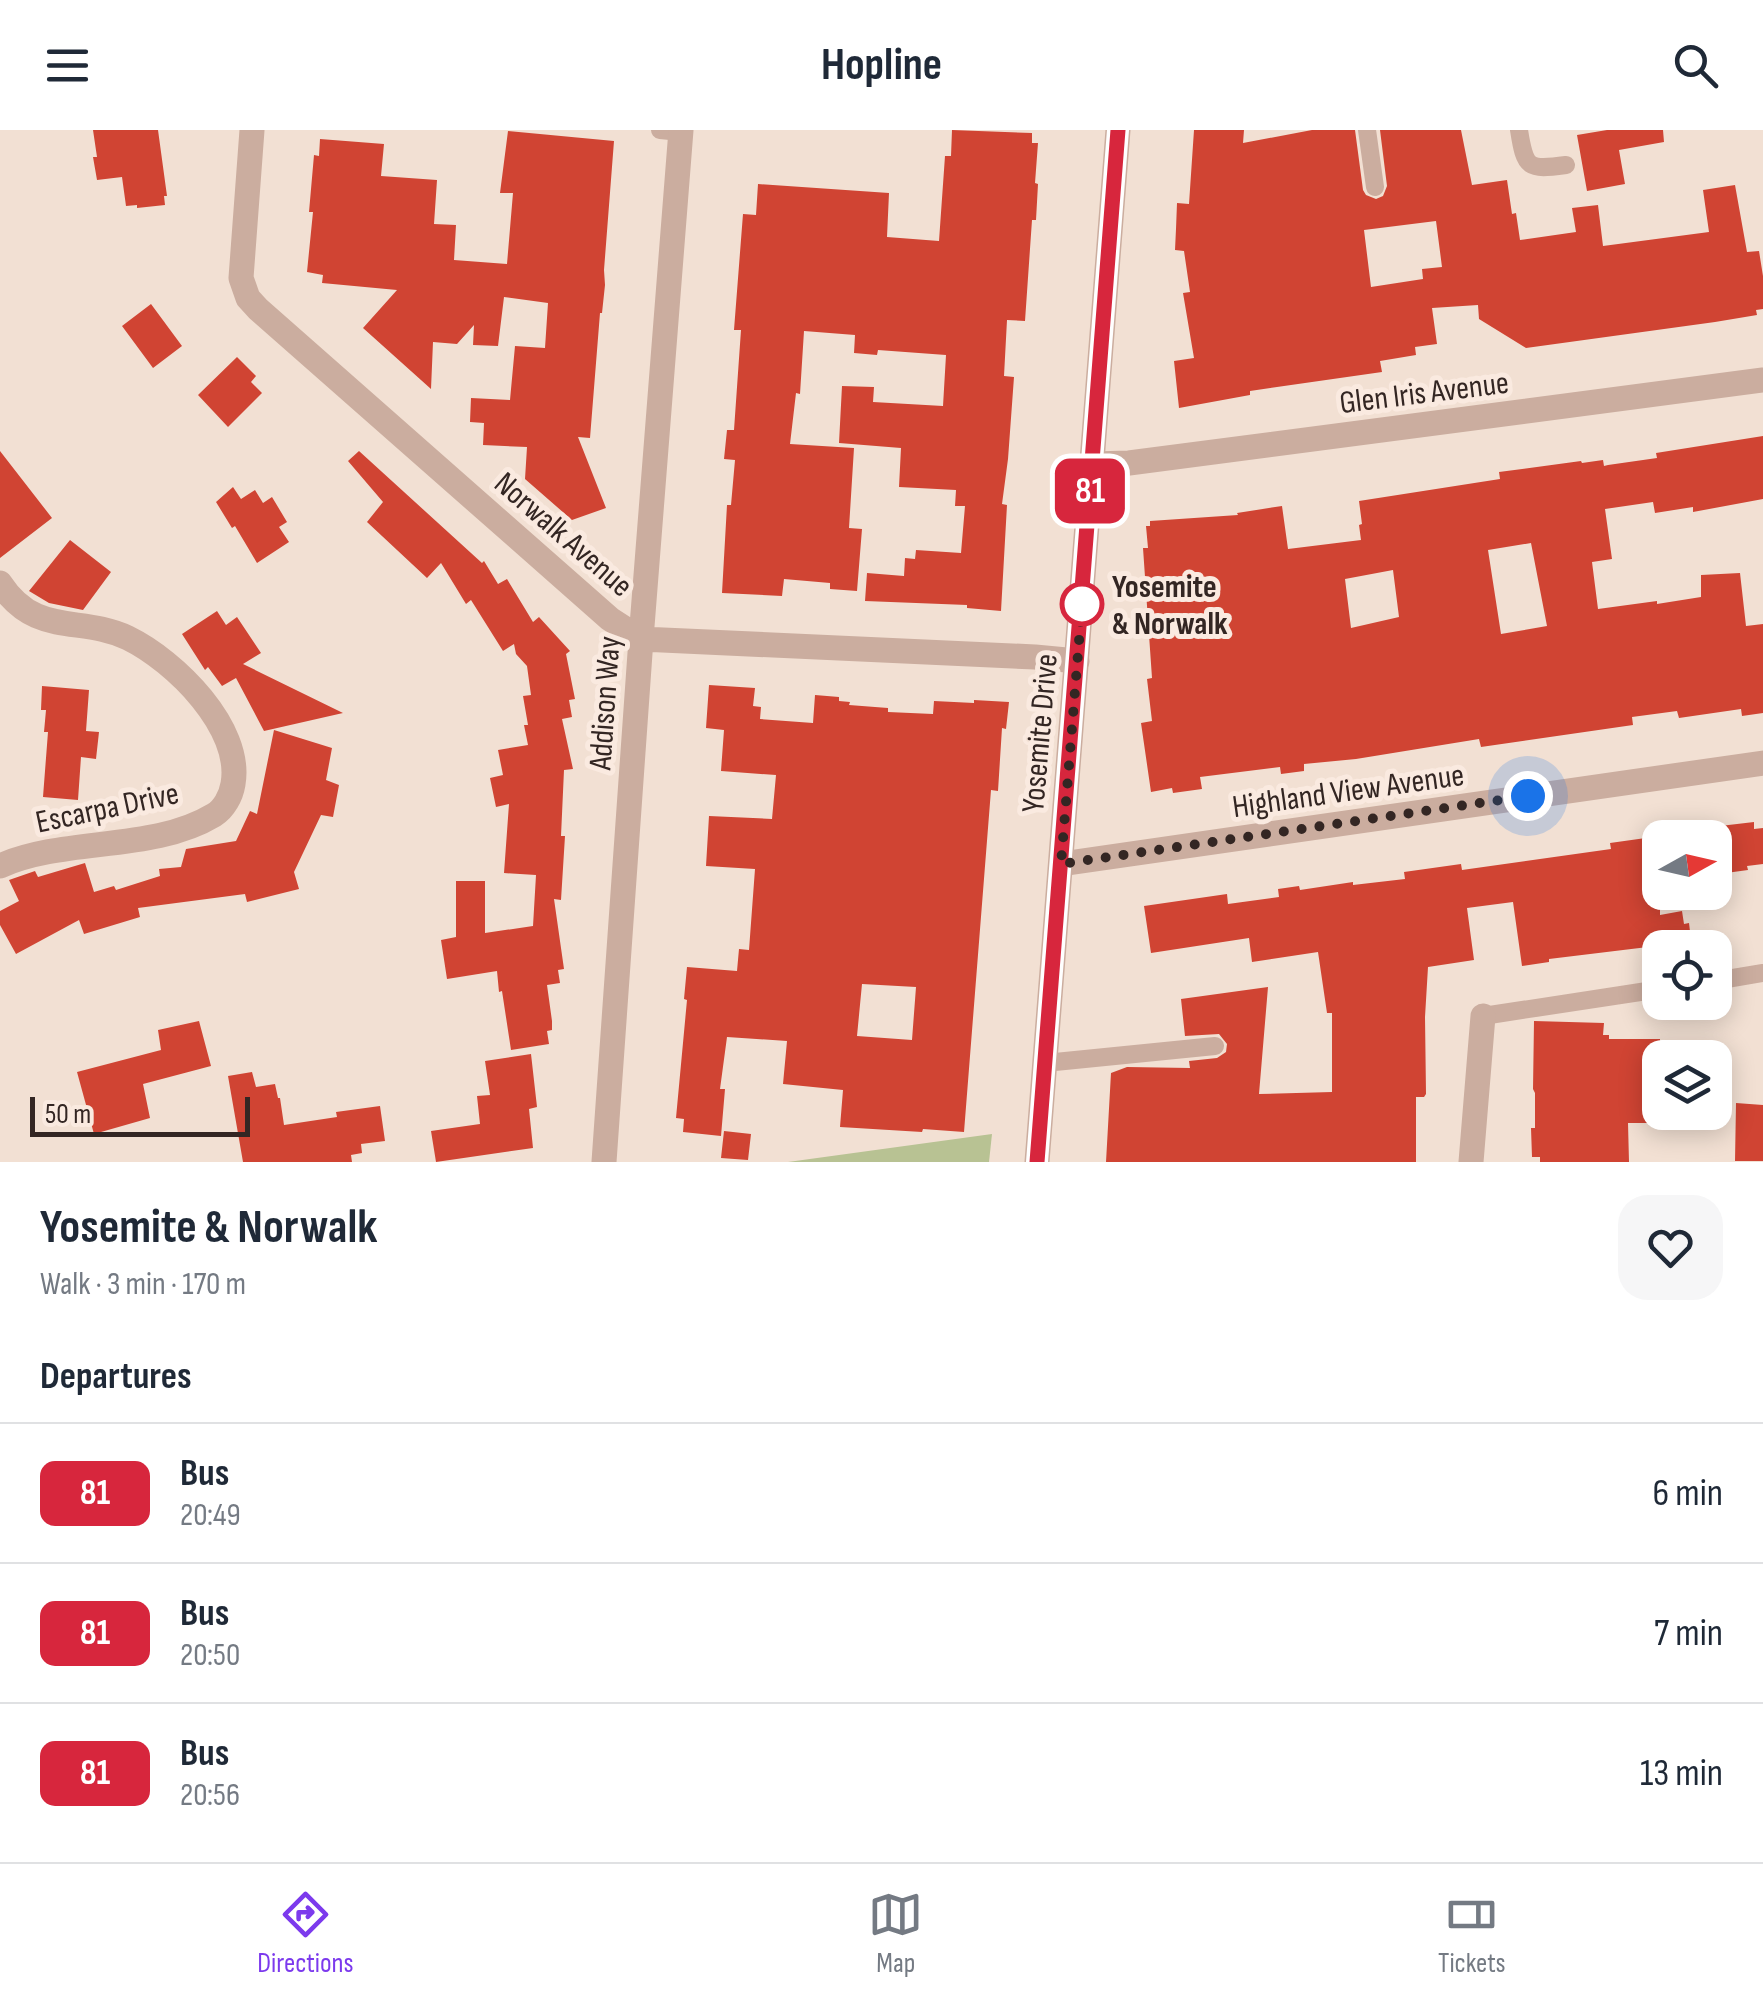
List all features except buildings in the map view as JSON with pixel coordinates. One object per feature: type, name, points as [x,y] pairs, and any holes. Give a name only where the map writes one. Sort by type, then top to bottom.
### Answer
[{"type":"street","name":"Norwalk Avenue","points":[[252,130],[242,278],[248,298],[610,619],[641,639],[1076,661]]},
{"type":"street","name":"Yosemite Drive","points":[[1037,1162],[1118,130]]},
{"type":"street","name":"Addison Way","points":[[604,1162],[674,131]]},
{"type":"street","name":"Glen Iris Avenue","points":[[1092,464],[1129,463],[1763,380]]},
{"type":"street","name":"Escarpa Drive","points":[[0,584],[9,597],[34,616],[123,636],[172,668],[196,691],[226,734],[236,771],[232,794],[217,813],[175,832],[64,850],[0,866]]},
{"type":"street","name":"Highland View Avenue","points":[[1061,864],[1763,762]]},
{"type":"street","points":[[1471,1162],[1483,1016]]},
{"type":"lane","points":[[1367,130],[1375,187]]},
{"type":"lane","points":[[1518,130],[1528,164],[1536,169],[1566,165]]},
{"type":"lane","points":[[1732,978],[1763,974]]},
{"type":"lane","points":[[1483,1016],[1642,992]]},
{"type":"lane","points":[[1045,1063],[1214,1046]]},
{"type":"green space","points":[[992,1134],[989,1162],[788,1162]]},
{"type":"bus line","name":"81","points":[[1037,1162],[1118,130]]},
{"type":"place","name":"Yosemite & Norwalk","points":[[1082,604]]},
{"type":"route","points":[[1082,604],[1061,864],[1528,796]]}]
